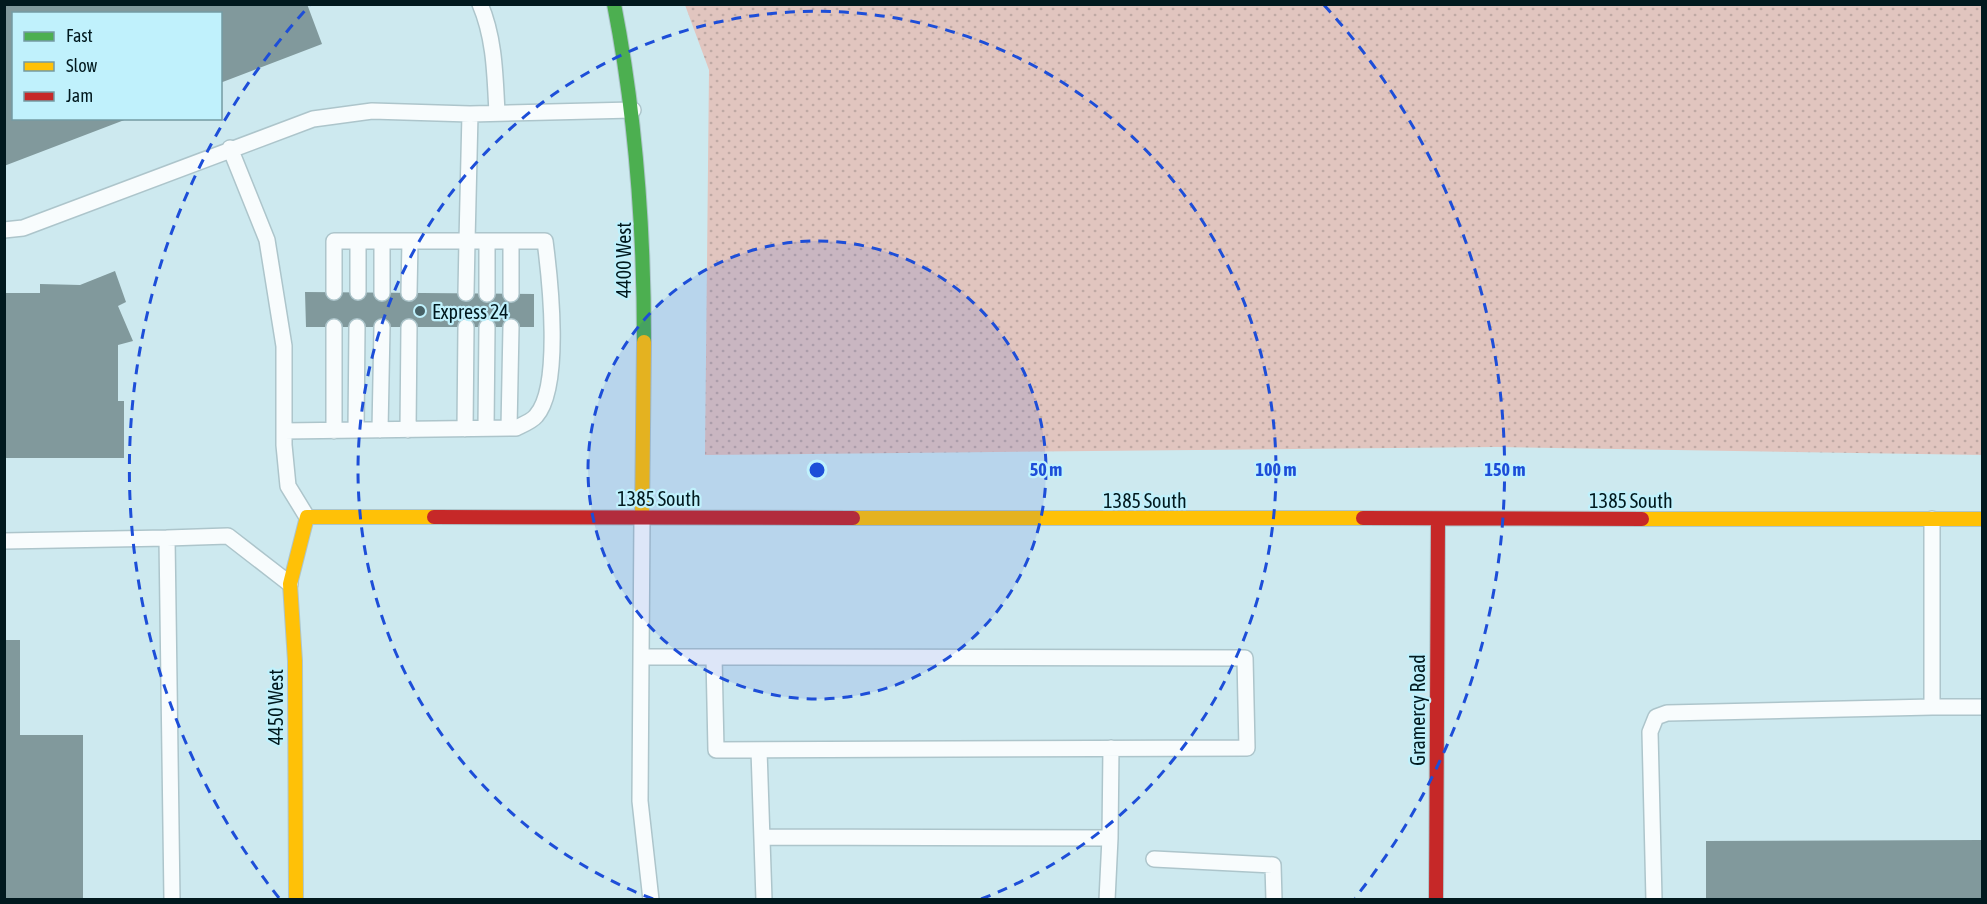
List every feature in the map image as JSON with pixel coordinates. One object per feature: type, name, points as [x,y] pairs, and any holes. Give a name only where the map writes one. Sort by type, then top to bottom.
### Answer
[{"type":"street","name":"4400 West","points":[[614,4],[626,53],[642,216],[642,518]]},
{"type":"street","name":"1385 South","points":[[307,517],[1983,519]]},
{"type":"street","name":"4450 West","points":[[296,900],[295,661],[290,584],[307,517]]},
{"type":"street","name":"Gramercy Road","points":[[1436,900],[1438,520]]},
{"type":"lane","points":[[480,4],[487,20],[495,63],[497,114]]},
{"type":"lane","points":[[4,230],[23,228],[285,127],[339,114],[372,111],[497,114],[633,110]]},
{"type":"lane","points":[[466,293],[470,114]]},
{"type":"lane","points":[[230,148],[267,240],[284,346],[284,431],[288,486],[307,517]]},
{"type":"lane","points":[[284,431],[516,428],[536,417],[550,386],[551,289],[545,241],[333,241],[333,292]]},
{"type":"lane","points":[[358,241],[358,292]]},
{"type":"lane","points":[[382,241],[382,293]]},
{"type":"lane","points":[[410,241],[410,293]]},
{"type":"lane","points":[[487,241],[487,294]]},
{"type":"lane","points":[[511,241],[511,294]]},
{"type":"lane","points":[[333,327],[334,431]]},
{"type":"lane","points":[[356,430],[357,327]]},
{"type":"lane","points":[[380,430],[382,327]]},
{"type":"lane","points":[[408,430],[409,327]]},
{"type":"lane","points":[[465,429],[466,327]]},
{"type":"lane","points":[[486,428],[487,327]]},
{"type":"lane","points":[[509,428],[511,327]]},
{"type":"lane","points":[[642,518],[640,801],[651,900]]},
{"type":"lane","points":[[1932,519],[1932,707]]},
{"type":"lane","points":[[4,541],[228,536],[290,584]]},
{"type":"lane","points":[[166,538],[172,900]]},
{"type":"lane","points":[[641,657],[714,657],[1245,657],[1247,748],[716,750],[714,657]]},
{"type":"lane","points":[[1654,900],[1650,732],[1656,717],[1667,712],[1983,707]]},
{"type":"lane","points":[[1107,900],[1112,748]]},
{"type":"lane","points":[[759,750],[764,900]]},
{"type":"lane","points":[[762,837],[1110,838]]},
{"type":"lane","points":[[1154,859],[1274,865],[1274,900]]},
{"type":"shaded area","points":[[685,5],[1982,5],[1982,455],[1497,447],[705,455],[709,70]]},
{"type":"building","points":[[4,4],[307,4],[322,44],[222,82],[222,12],[12,12],[12,120],[124,120],[4,166]]},
{"type":"building","points":[[115,271],[126,302],[118,306],[133,341],[118,345],[118,401],[124,401],[124,458],[5,458],[5,293],[40,293],[40,284],[80,285]]},
{"type":"building","name":"Express 24","points":[[305,292],[534,294],[534,327],[306,327]]},
{"type":"building","points":[[4,640],[20,640],[20,735],[83,735],[83,900],[4,900]]},
{"type":"building","points":[[1982,840],[1982,900],[1706,900],[1706,841]]},
{"type":"traffic: fast","points":[[614,4],[628,88],[637,172],[644,342]]},
{"type":"traffic: slow","points":[[642,517],[644,342]]},
{"type":"traffic: slow","points":[[296,900],[295,661],[290,584],[307,517],[434,517]]},
{"type":"traffic: slow","points":[[853,518],[1363,518]]},
{"type":"traffic: slow","points":[[1642,519],[1982,519]]},
{"type":"traffic: jam","points":[[434,517],[853,518]]},
{"type":"traffic: jam","points":[[1363,518],[1642,519]]},
{"type":"traffic: jam","points":[[1436,900],[1438,520]]},
{"type":"place","name":"Express 24","points":[[420,311]]}]
